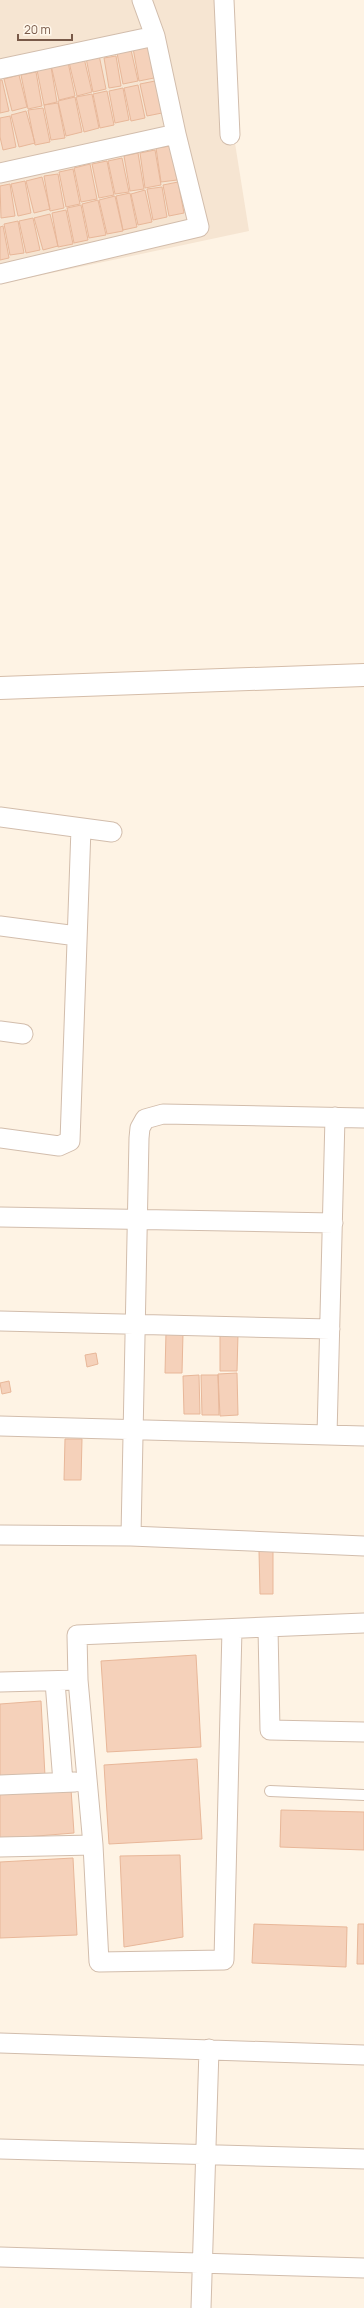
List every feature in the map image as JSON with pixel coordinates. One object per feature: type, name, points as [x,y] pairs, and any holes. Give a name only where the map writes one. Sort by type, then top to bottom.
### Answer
[{"type":"street","points":[[0,274],[199,227],[176,134],[155,36],[142,0]]},
{"type":"street","points":[[224,0],[230,135]]},
{"type":"street","points":[[0,69],[155,36]]},
{"type":"street","points":[[0,172],[176,134]]},
{"type":"street","points":[[0,688],[364,675]]},
{"type":"street","points":[[0,817],[112,832]]},
{"type":"street","points":[[0,1138],[59,1146],[70,1141],[80,828]]},
{"type":"street","points":[[0,926],[77,936]]},
{"type":"street","points":[[0,1031],[23,1034]]},
{"type":"street","points":[[131,1536],[134,1324],[139,1138],[140,1128],[145,1119],[163,1114],[364,1118]]},
{"type":"street","points":[[327,1435],[335,1117]]},
{"type":"street","points":[[0,1217],[333,1223]]},
{"type":"street","points":[[0,1321],[330,1329]]},
{"type":"street","points":[[0,1426],[133,1431],[364,1436]]},
{"type":"street","points":[[0,1535],[131,1536],[364,1546]]},
{"type":"street","points":[[232,1629],[224,1960],[99,1962],[92,1845],[78,1680],[77,1635],[364,1623]]},
{"type":"street","points":[[268,1628],[270,1730],[364,1732]]},
{"type":"street","points":[[0,1682],[55,1682],[78,1680]]},
{"type":"street","points":[[55,1682],[64,1782]]},
{"type":"street","points":[[0,1785],[87,1781]]},
{"type":"street","points":[[0,1847],[92,1845]]},
{"type":"street","points":[[0,2043],[364,2055]]},
{"type":"street","points":[[201,2308],[209,2049]]},
{"type":"street","points":[[0,2149],[364,2159]]},
{"type":"street","points":[[0,2258],[364,2268]]},
{"type":"lane","points":[[270,1791],[364,1795]]},
{"type":"shaded area","points":[[0,0],[228,0],[234,137],[249,231],[0,284]]},
{"type":"building","points":[[148,45],[154,78],[139,81],[133,48]]},
{"type":"building","points":[[131,50],[138,81],[123,84],[117,53]]},
{"type":"building","points":[[99,55],[106,89],[93,92],[86,58]]},
{"type":"building","points":[[116,56],[121,86],[109,88],[104,58]]},
{"type":"building","points":[[84,58],[92,92],[77,96],[69,62]]},
{"type":"building","points":[[68,62],[75,96],[59,100],[51,65]]},
{"type":"building","points":[[51,67],[57,102],[44,105],[37,70]]},
{"type":"building","points":[[36,72],[42,106],[28,109],[21,75]]},
{"type":"building","points":[[19,75],[27,107],[12,111],[4,79]]},
{"type":"building","points":[[0,80],[2,80],[9,111],[0,113]]},
{"type":"building","points":[[155,81],[162,113],[147,116],[140,84]]},
{"type":"building","points":[[138,85],[145,118],[131,121],[124,88]]},
{"type":"building","points":[[123,88],[129,120],[115,123],[109,91]]},
{"type":"building","points":[[107,91],[114,125],[100,128],[93,94]]},
{"type":"building","points":[[92,94],[99,128],[84,132],[76,97]]},
{"type":"building","points":[[75,97],[82,132],[66,136],[58,101]]},
{"type":"building","points":[[58,103],[65,138],[51,140],[44,105]]},
{"type":"building","points":[[43,108],[50,142],[35,145],[28,110]]},
{"type":"building","points":[[26,111],[35,143],[19,147],[11,115]]},
{"type":"building","points":[[10,116],[16,147],[3,150],[0,137],[0,118]]},
{"type":"building","points":[[171,146],[177,180],[161,182],[156,148]]},
{"type":"building","points":[[155,150],[161,185],[145,188],[140,153]]},
{"type":"building","points":[[138,153],[144,189],[130,191],[124,156]]},
{"type":"building","points":[[122,158],[129,192],[115,194],[108,161]]},
{"type":"building","points":[[107,161],[114,195],[99,198],[92,164]]},
{"type":"building","points":[[90,164],[97,199],[81,202],[74,168]]},
{"type":"building","points":[[73,169],[80,204],[66,207],[59,172]]},
{"type":"building","points":[[58,174],[64,208],[50,211],[44,176]]},
{"type":"building","points":[[42,177],[50,209],[34,213],[26,181]]},
{"type":"building","points":[[25,181],[31,213],[18,216],[11,184]]},
{"type":"building","points":[[178,182],[184,213],[169,216],[163,185]]},
{"type":"building","points":[[10,184],[15,216],[1,218],[0,186]]},
{"type":"building","points":[[162,187],[167,217],[153,220],[147,189]]},
{"type":"building","points":[[145,190],[152,222],[138,225],[131,194]]},
{"type":"building","points":[[130,193],[137,227],[123,230],[116,196]]},
{"type":"building","points":[[115,196],[123,231],[107,234],[99,200]]},
{"type":"building","points":[[98,200],[106,235],[89,238],[82,204]]},
{"type":"building","points":[[81,205],[88,240],[74,243],[67,208]]},
{"type":"building","points":[[66,210],[73,244],[58,247],[52,213]]},
{"type":"building","points":[[50,214],[58,246],[43,250],[34,218]]},
{"type":"building","points":[[33,218],[40,250],[26,253],[19,221]]},
{"type":"building","points":[[18,221],[24,253],[10,255],[4,224]]},
{"type":"building","points":[[3,226],[9,258],[0,260],[0,227]]},
{"type":"building","points":[[166,1332],[183,1333],[182,1373],[165,1373]]},
{"type":"building","points":[[220,1334],[238,1334],[237,1371],[220,1371]]},
{"type":"building","points":[[96,1353],[98,1364],[87,1367],[85,1355]]},
{"type":"building","points":[[237,1373],[238,1415],[220,1416],[218,1374]]},
{"type":"building","points":[[199,1375],[200,1414],[184,1414],[183,1376]]},
{"type":"building","points":[[201,1375],[218,1375],[219,1415],[202,1415]]},
{"type":"building","points":[[9,1381],[11,1392],[2,1394],[0,1383]]},
{"type":"building","points":[[65,1439],[82,1439],[81,1480],[64,1480]]},
{"type":"building","points":[[259,1551],[273,1551],[273,1594],[260,1594]]},
{"type":"building","points":[[196,1655],[201,1747],[107,1752],[101,1661]]},
{"type":"building","points":[[41,1701],[45,1776],[0,1779],[0,1704]]},
{"type":"building","points":[[197,1759],[202,1839],[109,1844],[104,1765]]},
{"type":"building","points":[[71,1789],[74,1833],[0,1839],[0,1794]]},
{"type":"building","points":[[281,1810],[364,1812],[364,1850],[280,1847]]},
{"type":"building","points":[[180,1855],[183,1937],[124,1947],[120,1856]]},
{"type":"building","points":[[73,1858],[77,1935],[0,1938],[0,1862]]},
{"type":"building","points":[[254,1924],[347,1927],[346,1967],[252,1963]]},
{"type":"building","points":[[358,1924],[364,1924],[364,1964],[357,1964]]}]
